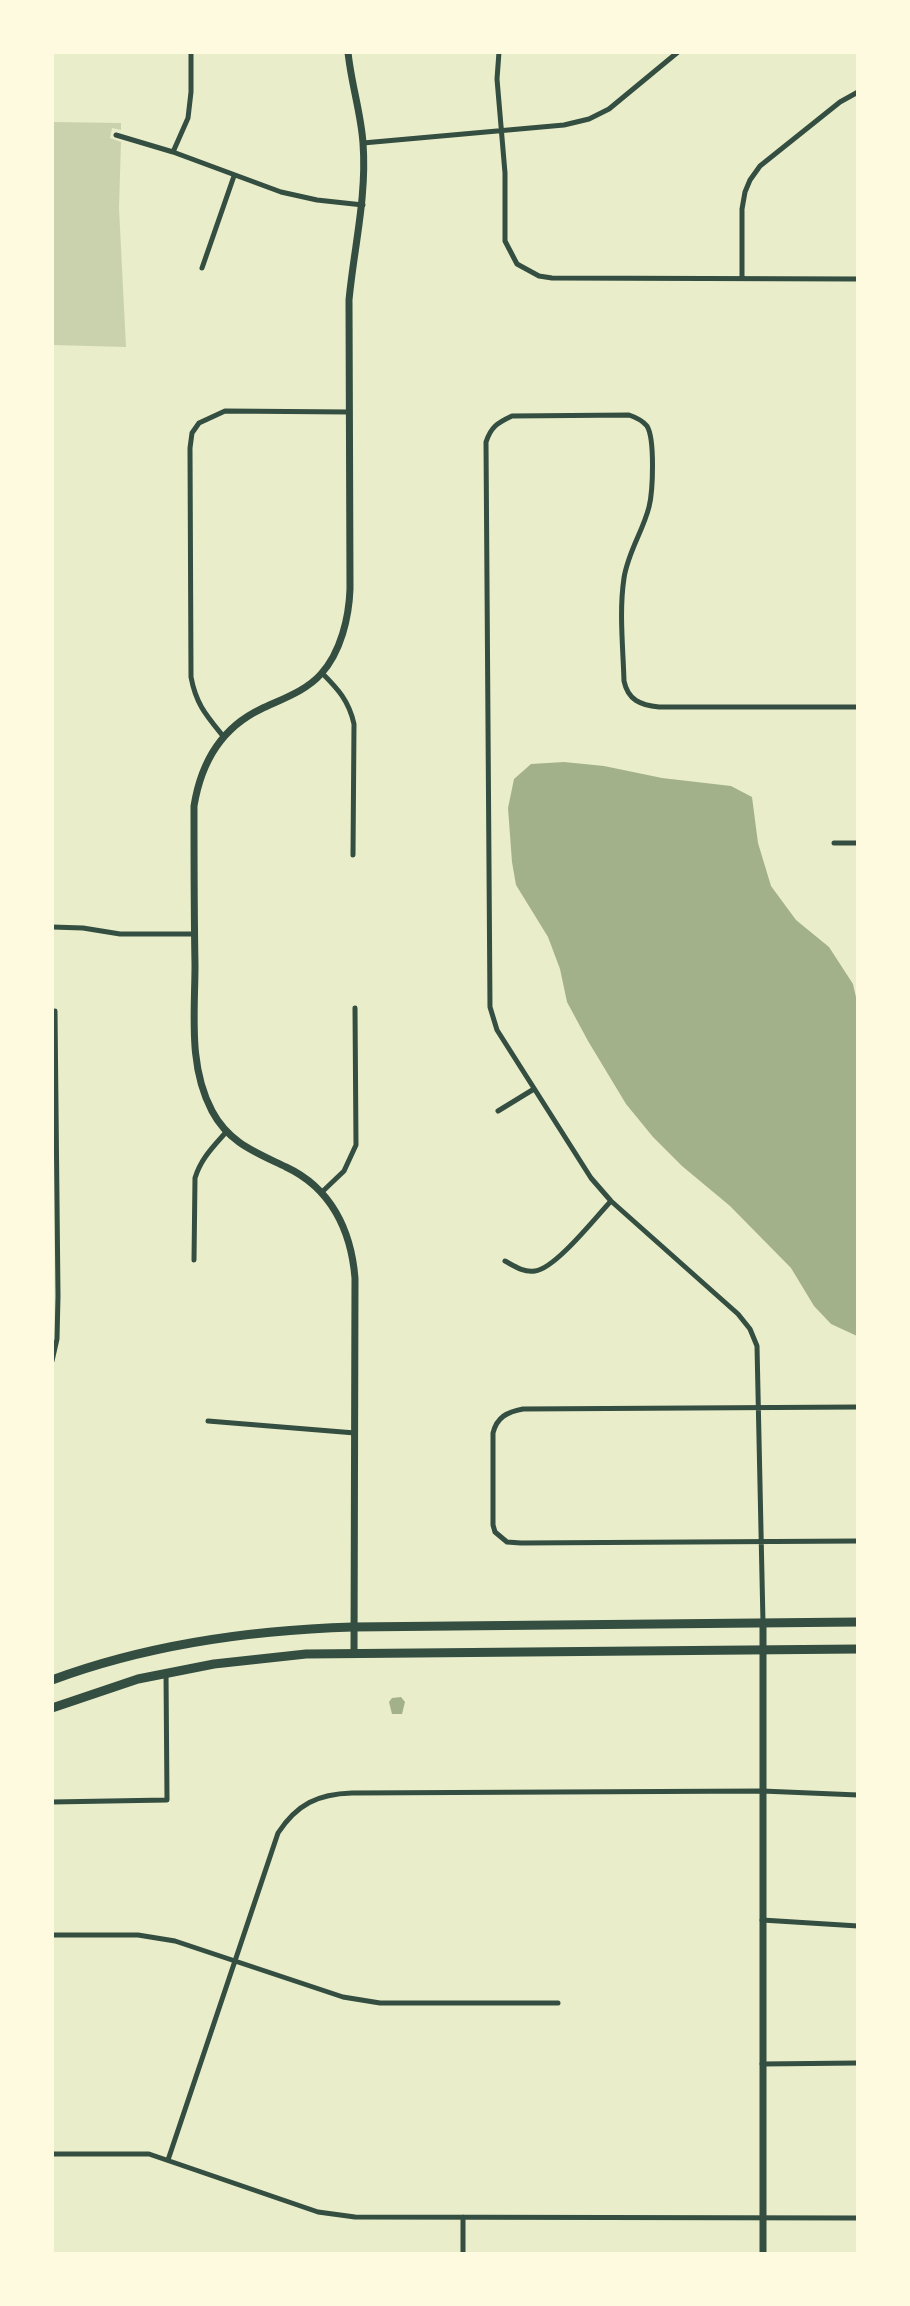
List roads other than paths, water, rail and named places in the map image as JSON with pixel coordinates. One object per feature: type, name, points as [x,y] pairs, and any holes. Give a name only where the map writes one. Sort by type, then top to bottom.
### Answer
[{"type":"main road","points":[[52,1679],[120,1658],[192,1642],[256,1633],[353,1627],[858,1622]]},
{"type":"main road","points":[[52,1708],[138,1679],[253,1658],[354,1653],[858,1649]]},
{"type":"street","points":[[173,152],[188,118],[191,52]]},
{"type":"street","points":[[348,52],[363,143],[363,205],[349,300],[350,603],[343,633],[322,673],[309,685],[241,721],[223,736],[205,764],[197,786],[194,806],[194,934],[197,1069],[209,1106],[227,1131],[256,1154],[287,1167],[322,1192],[347,1233],[354,1263],[354,1653]]},
{"type":"street","points":[[499,52],[497,79],[506,194],[505,241],[517,264],[528,271],[552,278],[858,279]]},
{"type":"street","points":[[363,143],[564,125],[589,119],[609,109],[678,52]]},
{"type":"street","points":[[742,278],[742,209],[750,180],[760,166],[840,102],[858,92]]},
{"type":"street","points":[[116,135],[173,152],[281,192],[317,200],[363,205]]},
{"type":"street","points":[[202,268],[234,176]]},
{"type":"street","points":[[223,736],[201,709],[194,694],[191,677],[192,433],[199,423],[225,411],[349,412]]},
{"type":"street","points":[[763,2253],[763,1623],[757,1346],[750,1329],[738,1314],[611,1201],[590,1178],[497,1030],[490,1007],[486,442],[490,431],[497,423],[512,416],[629,415],[638,418],[647,427],[651,442],[652,490],[649,507],[630,553],[622,593],[624,681],[626,690],[633,699],[643,705],[659,706],[858,707]]},
{"type":"street","points":[[322,673],[351,708],[354,724],[353,855]]},
{"type":"street","points":[[834,843],[858,843]]},
{"type":"street","points":[[52,927],[83,928],[120,934],[194,934]]},
{"type":"street","points":[[322,1192],[344,1171],[356,1145],[355,1008]]},
{"type":"street","points":[[52,1362],[57,1339],[55,1011]]},
{"type":"street","points":[[498,1111],[534,1090]]},
{"type":"street","points":[[194,1260],[195,1178],[198,1167],[208,1152],[227,1131]]},
{"type":"street","points":[[505,1261],[522,1270],[534,1272],[545,1268],[558,1258],[611,1201]]},
{"type":"street","points":[[858,1407],[523,1409],[502,1416],[495,1424],[493,1433],[493,1525],[495,1532],[507,1542],[858,1541]]},
{"type":"street","points":[[208,1421],[355,1433]]},
{"type":"street","points":[[52,1802],[167,1800],[166,1673]]},
{"type":"street","points":[[168,2160],[278,1833],[289,1815],[304,1804],[323,1797],[352,1793],[762,1791],[858,1795]]},
{"type":"street","points":[[762,1920],[858,1926]]},
{"type":"street","points":[[52,1935],[138,1935],[175,1941],[343,1997],[380,2003],[558,2003]]},
{"type":"street","points":[[762,2064],[858,2063]]},
{"type":"street","points":[[52,2154],[149,2154],[318,2211],[355,2217],[858,2218]]},
{"type":"street","points":[[463,2217],[464,2253]]}]
